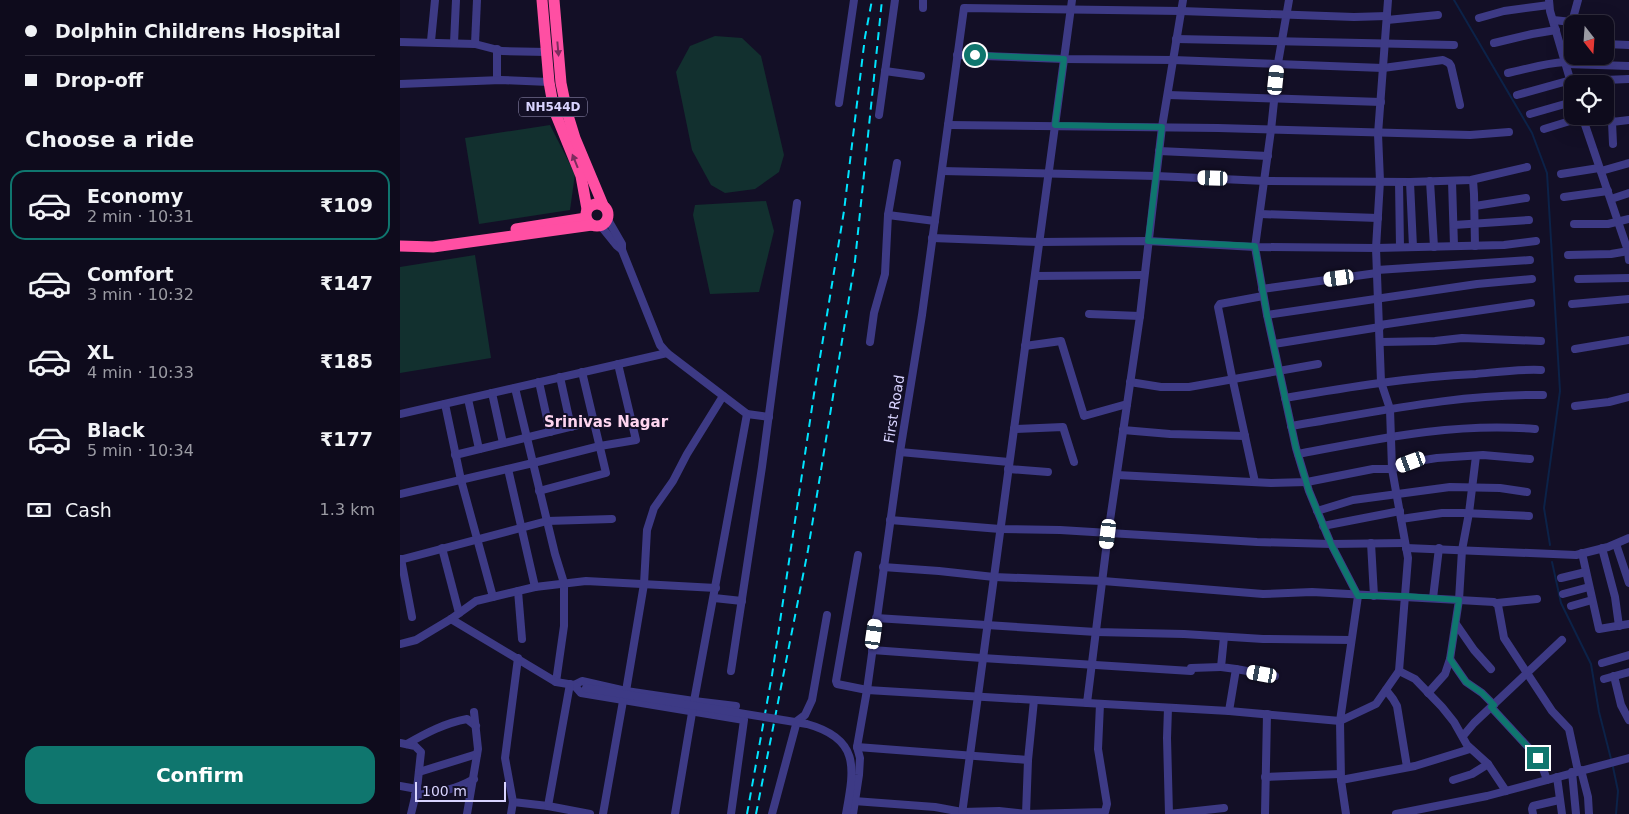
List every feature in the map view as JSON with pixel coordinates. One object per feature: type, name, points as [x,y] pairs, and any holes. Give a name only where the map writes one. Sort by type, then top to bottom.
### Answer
[{"type":"highway","name":"NH544D","points":[[542,0],[549,82],[554,110],[581,176],[594,219],[607,211],[567,112],[561,83],[554,0]]},
{"type":"highway","points":[[594,219],[593,204],[603,205]]},
{"type":"highway","points":[[400,239],[438,239],[594,219]]},
{"type":"highway","points":[[400,246],[433,247],[594,219]]},
{"type":"street","points":[[431,41],[434,0]]},
{"type":"street","points":[[454,43],[456,0]]},
{"type":"street","points":[[475,44],[476,0]]},
{"type":"street","points":[[839,103],[854,0]]},
{"type":"street","points":[[879,115],[895,0]]},
{"type":"street","points":[[962,813],[1072,0]]},
{"type":"street","points":[[1087,703],[1090,666],[1108,534],[1140,316],[1162,127],[1183,0]]},
{"type":"street","points":[[1289,0],[1278,63],[1265,181],[1255,246],[1267,315],[1298,454],[1323,526],[1358,596],[1340,721],[1340,777],[1346,814]]},
{"type":"street","points":[[858,555],[836,683],[839,685],[866,690],[1229,711],[1340,721],[1376,704],[1399,671],[1408,558],[1392,469],[1390,409],[1381,382],[1376,248],[1380,181],[1378,134],[1388,0]]},
{"type":"street","points":[[1553,20],[1571,22],[1578,0]]},
{"type":"street","points":[[1479,18],[1549,2],[1564,59]]},
{"type":"street","name":"First Road","points":[[853,814],[860,758],[857,747],[935,221],[964,8],[1071,9]]},
{"type":"street","points":[[1071,9],[1387,18],[1438,15]]},
{"type":"street","points":[[1494,43],[1556,30]]},
{"type":"street","points":[[1176,39],[1454,45]]},
{"type":"street","points":[[400,42],[431,41],[475,44],[497,50],[547,52]]},
{"type":"street","points":[[1614,44],[1629,45]]},
{"type":"street","points":[[497,50],[497,80]]},
{"type":"street","points":[[957,55],[1064,59],[1173,60],[1247,64],[1278,63],[1383,68],[1443,60],[1449,63],[1460,105]]},
{"type":"street","points":[[1508,73],[1529,69],[1545,63],[1564,63]]},
{"type":"street","points":[[1608,65],[1629,66]]},
{"type":"street","points":[[885,71],[922,76]]},
{"type":"street","points":[[1614,80],[1629,79]]},
{"type":"street","points":[[400,84],[497,80],[549,82]]},
{"type":"street","points":[[1517,95],[1564,86]]},
{"type":"street","points":[[1168,95],[1381,102]]},
{"type":"street","points":[[1530,114],[1564,104]]},
{"type":"street","points":[[1614,122],[1629,120]]},
{"type":"street","points":[[1544,130],[1564,123]]},
{"type":"street","points":[[948,125],[1162,127],[1378,134],[1470,135],[1509,132]]},
{"type":"street","points":[[1586,125],[1629,251],[1629,260]]},
{"type":"street","points":[[1612,125],[1613,144]]},
{"type":"street","points":[[1159,151],[1268,156]]},
{"type":"street","points":[[1561,174],[1600,170],[1629,162]]},
{"type":"street","points":[[870,342],[874,313],[884,274],[888,215],[897,163]]},
{"type":"street","points":[[942,171],[1048,175],[1156,176],[1265,181],[1430,182],[1473,180],[1527,167]]},
{"type":"street","points":[[1473,180],[1475,246]]},
{"type":"street","points":[[1452,181],[1454,246]]},
{"type":"street","points":[[1399,182],[1400,247]]},
{"type":"street","points":[[1410,182],[1413,247]]},
{"type":"street","points":[[1430,182],[1434,247]]},
{"type":"street","points":[[1564,198],[1608,191]]},
{"type":"street","points":[[1611,199],[1629,193]]},
{"type":"street","points":[[1475,206],[1526,198]]},
{"type":"street","points":[[731,671],[769,417],[797,203]]},
{"type":"street","points":[[1260,214],[1378,218]]},
{"type":"street","points":[[888,215],[935,221]]},
{"type":"street","points":[[594,219],[622,244],[622,250],[660,345],[747,414],[769,417]]},
{"type":"street","points":[[1574,224],[1608,224],[1629,219]]},
{"type":"street","points":[[1454,225],[1529,220]]},
{"type":"street","points":[[932,238],[1039,242],[1148,241],[1255,246],[1376,248],[1504,245],[1536,242]]},
{"type":"street","points":[[1568,255],[1611,254],[1629,251]]},
{"type":"street","points":[[1255,482],[1218,305],[1263,292],[1377,271],[1530,260]]},
{"type":"street","points":[[1035,276],[1144,275]]},
{"type":"street","points":[[1578,279],[1629,278]]},
{"type":"street","points":[[1267,315],[1379,300],[1477,284],[1532,279]]},
{"type":"street","points":[[1572,304],[1629,299]]},
{"type":"street","points":[[1274,344],[1531,303]]},
{"type":"street","points":[[1089,314],[1140,316]]},
{"type":"street","points":[[1380,342],[1435,341],[1462,338],[1541,341]]},
{"type":"street","points":[[1575,349],[1629,340]]},
{"type":"street","points":[[1025,346],[1061,341],[1084,416],[1127,404]]},
{"type":"street","points":[[400,414],[667,352]]},
{"type":"street","points":[[400,494],[600,446],[636,440],[618,364]]},
{"type":"street","points":[[1130,382],[1179,388],[1318,364]]},
{"type":"street","points":[[1285,398],[1381,382],[1452,374],[1477,374],[1523,369],[1541,370]]},
{"type":"street","points":[[539,491],[606,473],[582,372]]},
{"type":"street","points":[[560,377],[571,427]]},
{"type":"street","points":[[539,382],[550,432]]},
{"type":"street","points":[[515,388],[539,491],[564,583],[564,626],[556,682]]},
{"type":"street","points":[[492,393],[503,443]]},
{"type":"street","points":[[1292,426],[1476,396],[1543,395]]},
{"type":"street","points":[[626,691],[644,584],[647,530],[654,508],[674,481],[687,454],[723,396]]},
{"type":"street","points":[[1575,406],[1629,397]]},
{"type":"street","points":[[468,399],[479,449]]},
{"type":"street","points":[[445,404],[461,480],[493,597]]},
{"type":"street","points":[[675,814],[747,414]]},
{"type":"street","points":[[455,455],[594,421]]},
{"type":"street","points":[[1298,454],[1391,436],[1447,429],[1483,426],[1534,429]]},
{"type":"street","points":[[1014,429],[1063,427],[1074,462]]},
{"type":"street","points":[[1123,430],[1170,434],[1245,436]]},
{"type":"street","points":[[900,452],[1048,472]]},
{"type":"street","points":[[1117,475],[1255,482],[1307,482],[1373,469],[1392,469],[1411,462],[1476,456],[1530,459]]},
{"type":"street","points":[[1428,693],[1445,674],[1450,659],[1459,600],[1462,550],[1476,456]]},
{"type":"street","points":[[508,469],[535,587]]},
{"type":"street","points":[[1317,511],[1353,500],[1450,487],[1472,486],[1526,492]]},
{"type":"street","points":[[1323,526],[1400,515],[1469,513],[1528,516]]},
{"type":"street","points":[[412,616],[400,560],[547,522],[612,519]]},
{"type":"street","points":[[890,520],[1000,529],[1060,530],[1257,542],[1371,543],[1561,555],[1582,553],[1616,544],[1629,538]]},
{"type":"street","points":[[1371,543],[1374,596]]},
{"type":"street","points":[[1616,544],[1628,578]]},
{"type":"street","points":[[442,548],[459,613]]},
{"type":"street","points":[[1433,598],[1439,548]]},
{"type":"street","points":[[1602,548],[1615,597],[1619,626]]},
{"type":"street","points":[[1582,553],[1599,628],[1629,624]]},
{"type":"street","points":[[883,567],[939,570],[994,577],[1103,581],[1263,594],[1312,592],[1358,596],[1405,596],[1497,603],[1537,598]]},
{"type":"street","points":[[1561,578],[1586,572]]},
{"type":"street","points":[[400,644],[416,640],[476,601],[518,590],[586,581],[716,588]]},
{"type":"street","points":[[1563,594],[1589,587]]},
{"type":"street","points":[[518,590],[522,639]]},
{"type":"street","points":[[714,598],[742,601]]},
{"type":"street","points":[[1571,606],[1592,600]]},
{"type":"street","points":[[1497,603],[1500,610],[1502,636],[1555,714],[1569,729],[1577,771],[1576,814]]},
{"type":"street","points":[[772,814],[797,721],[804,715],[812,700],[828,615]]},
{"type":"street","points":[[876,618],[1096,632],[1351,640]]},
{"type":"street","points":[[451,619],[556,682],[823,728],[843,744],[852,763],[852,776],[846,814]]},
{"type":"street","points":[[1456,624],[1474,650],[1491,669]]},
{"type":"street","points":[[1221,667],[1224,637]]},
{"type":"street","points":[[1463,736],[1562,640]]},
{"type":"street","points":[[872,650],[1090,666],[1191,670],[1221,667],[1275,676]]},
{"type":"street","points":[[1602,663],[1629,655]]},
{"type":"street","points":[[511,814],[513,802],[505,758],[518,658]]},
{"type":"street","points":[[1450,659],[1466,682],[1482,693],[1540,760],[1547,780]]},
{"type":"street","points":[[1229,711],[1236,669]]},
{"type":"street","points":[[1399,671],[1415,679],[1442,708],[1463,736],[1470,749],[1488,764],[1506,791]]},
{"type":"street","points":[[1604,679],[1629,672]]},
{"type":"street","points":[[1614,676],[1621,706],[1629,720]]},
{"type":"street","points":[[572,685],[582,681],[626,691],[736,706]]},
{"type":"street","points":[[572,685],[581,693],[744,720],[731,814]]},
{"type":"street","points":[[548,806],[572,685]]},
{"type":"street","points":[[1386,690],[1397,706],[1407,768]]},
{"type":"street","points":[[1026,814],[1028,760],[1034,700]]},
{"type":"street","points":[[603,814],[623,701]]},
{"type":"street","points":[[854,801],[935,807],[962,813],[999,811],[1026,814],[1105,812],[1107,804],[1098,749],[1100,704]]},
{"type":"street","points":[[1168,708],[1167,738],[1170,814],[1224,808]]},
{"type":"street","points":[[467,814],[477,754],[474,712]]},
{"type":"street","points":[[1265,814],[1267,714]]},
{"type":"street","points":[[403,743],[458,720],[467,719],[476,726]]},
{"type":"street","points":[[403,743],[416,746],[421,752],[411,814]]},
{"type":"street","points":[[857,747],[1028,760]]},
{"type":"street","points":[[1265,777],[1340,777],[1407,768],[1470,749]]},
{"type":"street","points":[[419,772],[477,754]]},
{"type":"street","points":[[1396,814],[1413,813],[1506,791],[1629,758]]},
{"type":"street","points":[[1453,780],[1472,774],[1488,764]]},
{"type":"street","points":[[1577,771],[1588,797],[1589,814]]},
{"type":"street","points":[[1557,777],[1562,814]]},
{"type":"street","points":[[400,786],[416,792],[438,793],[454,789],[474,779]]},
{"type":"street","points":[[1533,814],[1533,806],[1559,800]]},
{"type":"street","points":[[513,802],[590,814]]},
{"type":"green space","points":[[715,36],[742,38],[761,56],[784,155],[779,172],[755,189],[725,193],[711,185],[692,150],[676,72],[690,46]]},
{"type":"green space","points":[[550,125],[575,174],[570,210],[479,224],[465,138]]},
{"type":"green space","points":[[766,201],[774,231],[759,292],[710,294],[693,215],[695,205]]},
{"type":"green space","points":[[475,255],[491,358],[400,373],[400,267]]},
{"type":"waterway","points":[[1454,0],[1532,133],[1547,173],[1560,391],[1544,508],[1550,545]]},
{"type":"waterway","points":[[1552,562],[1561,603],[1591,664],[1599,712],[1611,759]]},
{"type":"waterway","points":[[1613,767],[1618,791],[1616,814]]},
{"type":"railway","points":[[747,814],[772,675],[814,394],[844,211],[865,37],[872,0]]},
{"type":"railway","points":[[756,814],[808,550],[855,261],[882,0]]},
{"type":"district","name":"Srinivas Nagar","points":[[606,422]]},
{"type":"route","points":[[975,55],[1064,59],[1055,125],[1162,127],[1148,241],[1255,246],[1267,315],[1296,448],[1309,491],[1331,544],[1358,596],[1405,596],[1459,600],[1450,659],[1466,682],[1482,693],[1494,705],[1491,707],[1538,758]]}]
